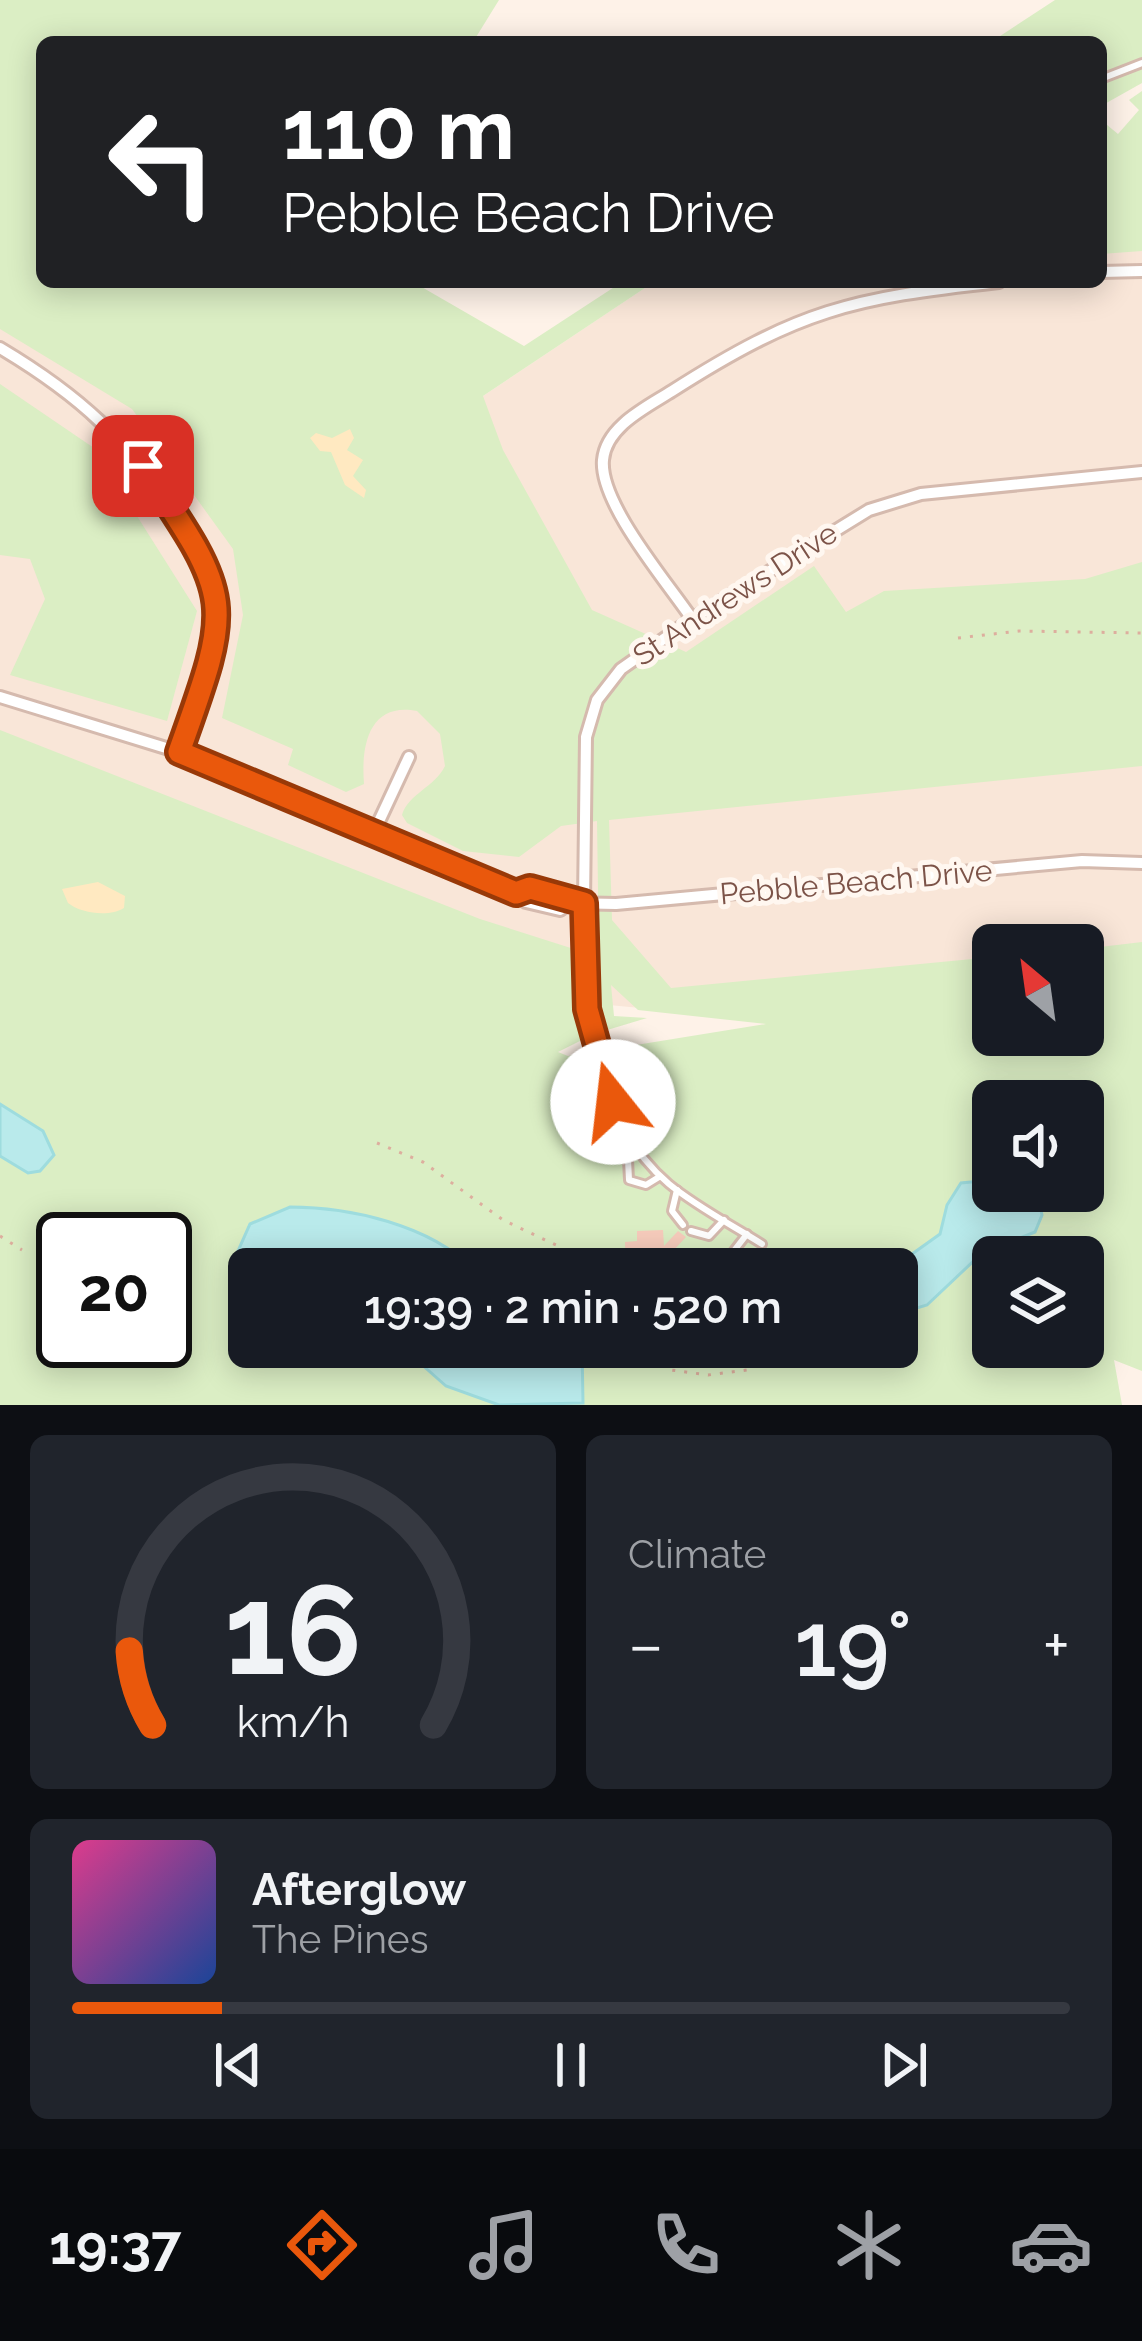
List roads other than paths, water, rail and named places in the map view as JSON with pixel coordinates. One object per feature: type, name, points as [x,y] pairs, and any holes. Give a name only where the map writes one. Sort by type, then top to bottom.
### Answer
[{"type":"street","points":[[1107,272],[1142,272]]},
{"type":"street","points":[[692,619],[607,490],[603,462],[612,436],[676,388],[796,319],[873,296],[945,288]]},
{"type":"street","points":[[0,348],[66,388],[113,430],[207,566],[217,593],[217,634],[179,752]]},
{"type":"street","name":"St Andrews Drive","points":[[584,903],[583,762],[589,720],[605,686],[621,669],[843,522],[882,506],[921,494],[1142,472]]},
{"type":"street","name":"Pebble Beach Drive","points":[[0,698],[179,752],[516,893],[530,888],[563,895],[570,903],[1082,861],[1142,863]]},
{"type":"street","points":[[374,832],[409,757]]},
{"type":"lane","points":[[1107,77],[1142,63]]},
{"type":"lane","name":"St Andrews Drive","points":[[584,903],[587,1009],[627,1135],[677,1190],[762,1244]]},
{"type":"lane","points":[[627,1135],[628,1178],[646,1185],[660,1176]]},
{"type":"lane","points":[[677,1190],[672,1211],[683,1225]]},
{"type":"lane","points":[[691,1232],[709,1236],[724,1220]]},
{"type":"lane","points":[[736,1248],[747,1234]]},
{"type":"water","points":[[0,1104],[43,1131],[54,1155],[40,1171],[28,1173],[0,1156]]},
{"type":"water","points":[[972,1182],[972,1212],[1042,1215],[1035,1232],[1025,1236],[972,1236],[972,1262],[927,1305],[918,1308],[918,1250],[940,1234],[947,1205],[961,1183]]},
{"type":"water","points":[[290,1207],[338,1210],[412,1230],[446,1248],[239,1248],[250,1224]]},
{"type":"water","points":[[426,1368],[582,1368],[583,1403],[499,1405],[446,1386]]}]
